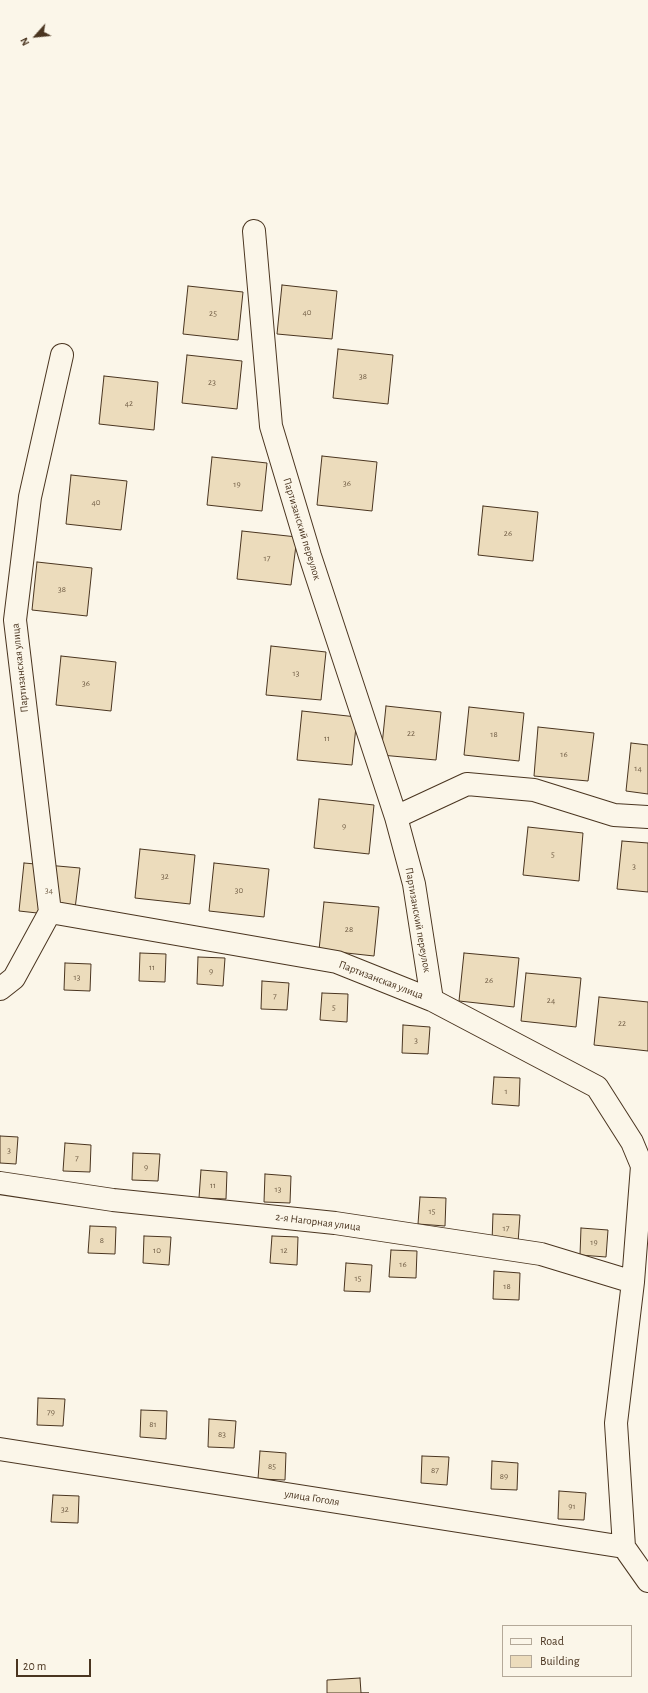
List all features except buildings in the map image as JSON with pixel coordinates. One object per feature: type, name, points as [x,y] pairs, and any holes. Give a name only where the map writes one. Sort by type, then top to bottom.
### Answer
[{"type":"street","name":"Партизанский переулок","points":[[254,231],[271,426],[310,556],[396,817],[414,884],[432,1000]]},
{"type":"street","name":"Партизанская улица","points":[[62,355],[30,497],[15,620],[50,912],[337,962],[432,1000],[597,1087],[632,1142],[645,1166]]},
{"type":"street","points":[[396,817],[467,784],[534,790],[614,815],[648,817]]},
{"type":"street","points":[[0,989],[14,978],[50,912]]},
{"type":"street","points":[[645,1166],[616,1423],[624,1547],[648,1581]]},
{"type":"street","name":"2-я Нагорная улица","points":[[0,1183],[113,1200],[335,1223],[533,1253],[633,1282]]},
{"type":"street","name":"улица Гоголя","points":[[0,1449],[624,1547]]}]
